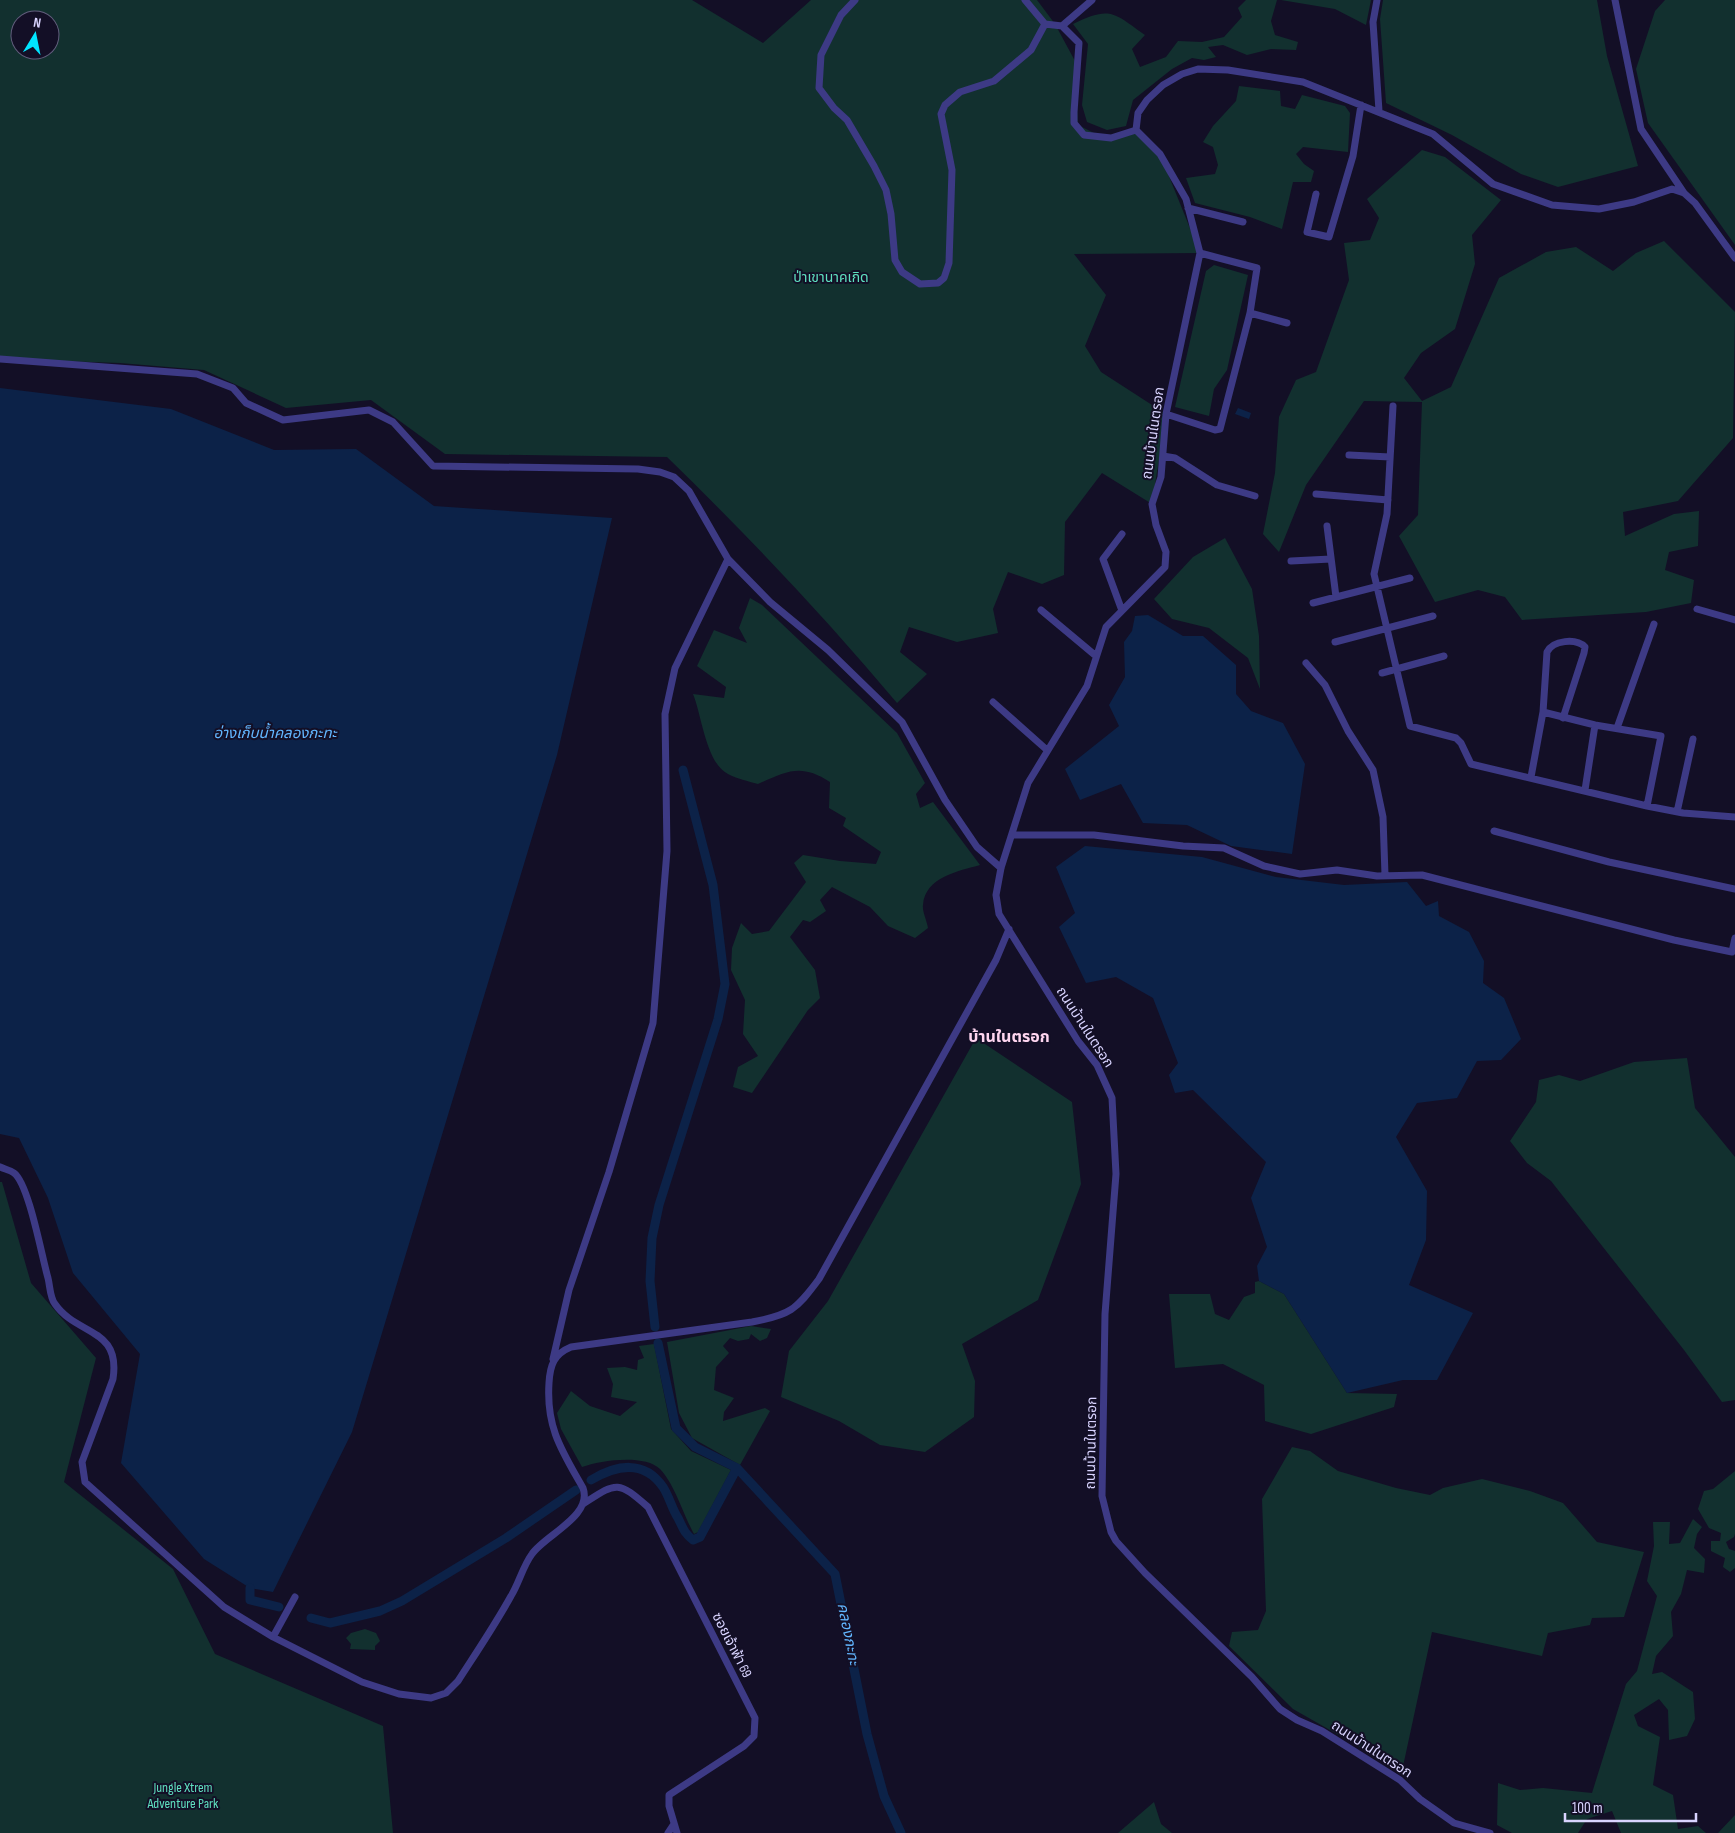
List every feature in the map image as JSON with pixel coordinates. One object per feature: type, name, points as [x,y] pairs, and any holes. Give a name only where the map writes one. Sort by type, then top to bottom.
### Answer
[{"type":"street","points":[[855,0],[841,16],[821,55],[819,88],[834,108],[848,120],[874,166],[886,190],[891,214],[896,260],[902,272],[920,284],[938,283],[944,278],[949,263],[952,170],[941,114],[945,105],[960,92],[994,81],[1031,50],[1045,24]]},
{"type":"street","points":[[1025,0],[1045,24],[1062,26],[1079,43],[1074,123],[1084,135],[1111,138],[1136,130],[1138,113],[1147,100],[1163,85],[1182,74],[1198,69],[1228,70],[1303,82],[1338,94],[1360,105],[1434,134],[1493,184],[1552,205],[1599,209],[1634,202],[1672,189],[1684,193]]},
{"type":"street","points":[[1062,26],[1092,0]]},
{"type":"street","points":[[1377,0],[1373,22],[1379,112]]},
{"type":"street","points":[[1615,0],[1641,128],[1684,193],[1695,203],[1735,258]]},
{"type":"street","points":[[1316,194],[1307,232],[1329,236],[1353,156],[1360,105]]},
{"type":"street","name":"ถนนบ้านในตรอก","points":[[1136,130],[1160,154],[1188,208],[1200,252],[1166,414],[1162,477],[1152,504],[1156,525],[1166,552],[1165,567],[1159,575],[1121,608],[1106,626],[1087,686],[1028,783],[1001,868],[996,895],[999,914],[1078,1042],[1097,1065],[1112,1098],[1116,1174],[1105,1314],[1102,1496],[1111,1532],[1116,1542],[1145,1574],[1252,1677],[1280,1709],[1297,1720],[1322,1731],[1400,1780],[1420,1799],[1454,1823],[1490,1833]]},
{"type":"street","points":[[1188,208],[1243,222]]},
{"type":"street","points":[[1166,414],[1215,430],[1220,429],[1250,313],[1257,268],[1200,252]]},
{"type":"street","points":[[1250,313],[1287,323]]},
{"type":"street","points":[[0,360],[197,374],[233,388],[246,404],[283,420],[369,410],[392,422],[433,466],[519,469],[584,468],[660,472],[674,477],[689,491],[728,559],[770,602],[828,650],[902,722],[945,800],[977,846],[1001,868]]},
{"type":"street","points":[[1393,406],[1387,514],[1374,574],[1375,586],[1410,726],[1456,738],[1461,743],[1471,764],[1677,812],[1735,816]]},
{"type":"street","points":[[1349,455],[1390,457]]},
{"type":"street","points":[[1163,456],[1175,458],[1217,486],[1255,496]]},
{"type":"street","points":[[1316,494],[1388,500]]},
{"type":"street","points":[[1327,526],[1336,596]]},
{"type":"street","points":[[1121,608],[1103,560],[1122,534]]},
{"type":"street","points":[[0,1167],[14,1173],[21,1182],[28,1200],[54,1303],[67,1317],[102,1338],[112,1352],[115,1365],[113,1379],[82,1462],[85,1482],[224,1607],[273,1637],[362,1682],[399,1694],[431,1698],[446,1693],[458,1681],[502,1610],[532,1554],[572,1519],[583,1504],[585,1494],[583,1488],[559,1446],[548,1416],[549,1375],[569,1290],[608,1172],[652,1023],[666,851],[665,714],[675,668],[728,559]]},
{"type":"street","points":[[1291,561],[1331,559]]},
{"type":"street","points":[[1313,603],[1410,578]]},
{"type":"street","points":[[1698,609],[1735,620]]},
{"type":"street","points":[[1041,610],[1096,656]]},
{"type":"street","points":[[1335,642],[1433,616]]},
{"type":"street","points":[[1617,728],[1654,624]]},
{"type":"street","points":[[1531,777],[1543,712],[1547,652],[1555,644],[1579,643],[1585,647],[1564,718]]},
{"type":"street","points":[[1382,673],[1444,656]]},
{"type":"street","points":[[1306,664],[1325,685],[1348,732],[1373,770],[1384,817],[1385,875]]},
{"type":"street","points":[[993,702],[1047,750]]},
{"type":"street","points":[[1543,712],[1595,725],[1660,736],[1647,806]]},
{"type":"street","points":[[1585,790],[1595,725]]},
{"type":"street","points":[[1677,812],[1693,739]]},
{"type":"street","points":[[1494,831],[1609,862],[1735,888]]},
{"type":"street","points":[[1012,835],[1094,835],[1183,846],[1224,848],[1264,866],[1300,874],[1338,870],[1385,875],[1422,874],[1674,940],[1732,952],[1735,938]]},
{"type":"street","points":[[553,1359],[561,1351],[571,1347],[774,1318],[800,1305],[824,1271],[996,960],[1009,929]]},
{"type":"street","name":"ซอยเจ้าฟ้า 69","points":[[583,1504],[609,1487],[626,1488],[648,1507],[755,1718],[754,1736],[744,1746],[669,1795],[669,1806],[677,1833]]},
{"type":"street","points":[[273,1637],[295,1597]]},
{"type":"street","points":[[668,1833],[674,1824]]},
{"type":"green space","name":"ป่าเขานาคเกิด","points":[[0,0],[692,0],[763,43],[811,0],[1037,0],[1055,24],[1075,61],[1078,125],[1104,138],[1139,133],[1160,154],[1200,253],[1074,254],[1106,295],[1085,346],[1101,372],[1166,414],[1152,504],[1102,473],[1065,522],[1064,575],[1042,584],[1008,572],[993,609],[998,633],[957,642],[909,627],[900,652],[927,674],[897,703],[785,577],[667,457],[445,454],[371,400],[286,408],[204,370],[120,363],[0,359]]},
{"type":"green space","points":[[1246,0],[1277,0],[1271,21],[1275,35],[1298,42],[1296,50],[1271,49],[1247,55],[1223,45],[1208,47],[1216,57],[1204,60],[1192,58],[1172,69],[1133,100],[1126,126],[1107,130],[1087,122],[1082,105],[1088,44],[1073,24],[1085,18],[1104,14],[1111,14],[1125,21],[1145,35],[1132,49],[1140,67],[1166,57],[1178,41],[1202,42],[1224,37],[1242,17],[1238,8]]},
{"type":"green space","points":[[1281,0],[1371,0],[1366,25],[1335,9]]},
{"type":"green space","points":[[1383,0],[1597,0],[1607,56],[1638,166],[1558,187],[1521,174],[1452,135],[1386,103],[1380,19]]},
{"type":"green space","points":[[1665,0],[1735,0],[1735,245],[1648,123],[1636,69],[1655,11]]},
{"type":"green space","points":[[1239,86],[1280,91],[1281,106],[1295,109],[1302,95],[1345,106],[1350,113],[1348,152],[1303,147],[1296,154],[1304,164],[1314,171],[1311,182],[1293,182],[1282,229],[1250,217],[1195,203],[1186,178],[1215,174],[1218,165],[1213,147],[1203,142],[1213,126],[1236,101]]},
{"type":"green space","points":[[1422,150],[1445,157],[1501,200],[1472,235],[1475,264],[1455,329],[1421,353],[1404,378],[1422,401],[1451,387],[1499,278],[1546,252],[1576,247],[1613,271],[1636,253],[1664,241],[1735,312],[1733,438],[1678,501],[1623,512],[1625,536],[1674,514],[1699,511],[1698,546],[1669,552],[1665,570],[1694,580],[1691,603],[1646,612],[1522,620],[1505,597],[1478,590],[1435,602],[1399,536],[1418,515],[1422,402],[1364,401],[1306,485],[1279,552],[1263,534],[1275,473],[1279,417],[1296,380],[1316,372],[1349,280],[1344,243],[1370,240],[1379,218],[1367,199]]},
{"type":"green space","points":[[1214,265],[1248,275],[1227,370],[1214,389],[1209,416],[1175,407],[1206,271]]},
{"type":"green space","points":[[1225,538],[1252,589],[1259,636],[1260,689],[1248,658],[1209,628],[1172,619],[1154,599],[1193,557]]},
{"type":"green space","points":[[750,598],[762,605],[897,733],[925,783],[916,794],[920,808],[933,802],[980,865],[944,877],[930,888],[925,895],[923,907],[928,928],[915,938],[888,926],[870,907],[832,887],[820,900],[826,911],[810,922],[803,920],[790,937],[815,970],[820,998],[808,1010],[752,1093],[733,1087],[738,1067],[758,1056],[743,1034],[745,1000],[731,970],[732,948],[741,923],[752,934],[769,931],[806,882],[794,863],[803,855],[876,864],[881,852],[843,826],[846,818],[829,808],[830,782],[820,776],[811,772],[794,771],[758,784],[728,774],[715,760],[706,738],[693,694],[724,698],[726,687],[697,666],[714,630],[747,643],[739,628]]},
{"type":"green space","points":[[976,1038],[1072,1102],[1081,1184],[1038,1300],[962,1344],[975,1381],[974,1417],[925,1452],[880,1445],[839,1421],[781,1397],[789,1351],[828,1301]]},
{"type":"green space","points":[[1687,1058],[1695,1108],[1735,1157],[1735,1400],[1722,1402],[1684,1350],[1551,1181],[1527,1163],[1510,1141],[1536,1102],[1539,1080],[1559,1075],[1580,1081],[1634,1062]]},
{"type":"green space","name":"Jungle Xtrem Adventure Park","points":[[0,1182],[2,1182],[31,1283],[96,1358],[64,1482],[173,1569],[215,1654],[383,1726],[393,1833],[0,1833]]},
{"type":"green space","points":[[1259,1281],[1284,1294],[1347,1393],[1397,1394],[1394,1407],[1311,1434],[1265,1421],[1264,1385],[1223,1364],[1175,1368],[1169,1294],[1210,1294],[1215,1314],[1229,1320],[1244,1297],[1255,1293],[1255,1282]]},
{"type":"green space","points":[[751,1326],[771,1329],[767,1338],[760,1341],[751,1334],[749,1339],[738,1341],[730,1338],[723,1346],[729,1353],[716,1367],[714,1390],[734,1398],[724,1412],[723,1421],[765,1408],[770,1411],[740,1465],[692,1438],[679,1413],[667,1342]]},
{"type":"green space","points":[[654,1344],[671,1429],[691,1451],[731,1470],[698,1532],[694,1534],[674,1491],[660,1469],[653,1464],[634,1460],[600,1462],[582,1467],[561,1429],[557,1413],[571,1391],[590,1406],[620,1416],[637,1402],[611,1397],[613,1384],[607,1368],[625,1367],[637,1370],[638,1360],[644,1358],[639,1346]]},
{"type":"green space","points":[[1292,1447],[1310,1451],[1338,1471],[1396,1488],[1430,1495],[1443,1488],[1482,1479],[1530,1491],[1563,1503],[1597,1542],[1644,1552],[1624,1617],[1592,1618],[1590,1625],[1548,1633],[1542,1656],[1432,1632],[1402,1771],[1293,1709],[1229,1646],[1232,1632],[1258,1630],[1266,1611],[1262,1499]]},
{"type":"green space","points":[[1735,1471],[1735,1534],[1734,1537],[1726,1542],[1729,1549],[1735,1551],[1735,1568],[1730,1572],[1723,1567],[1725,1558],[1711,1551],[1711,1541],[1720,1541],[1721,1533],[1709,1528],[1698,1509],[1704,1491],[1713,1489]]},
{"type":"green space","points":[[1693,1519],[1702,1527],[1697,1534],[1694,1548],[1705,1559],[1704,1573],[1687,1570],[1681,1594],[1671,1612],[1673,1636],[1656,1656],[1652,1674],[1662,1672],[1693,1692],[1695,1719],[1687,1736],[1669,1740],[1668,1710],[1659,1699],[1634,1715],[1638,1726],[1660,1737],[1653,1785],[1673,1795],[1678,1829],[1698,1826],[1706,1833],[1621,1833],[1612,1811],[1587,1819],[1578,1833],[1512,1833],[1497,1825],[1498,1783],[1520,1790],[1543,1788],[1592,1793],[1626,1684],[1637,1671],[1657,1596],[1647,1581],[1654,1546],[1653,1522],[1670,1522],[1669,1544],[1680,1543]]},
{"type":"green space","points":[[365,1629],[376,1633],[380,1641],[375,1646],[375,1650],[350,1649],[351,1644],[346,1638],[351,1633]]},
{"type":"green space","points":[[1154,1802],[1161,1824],[1172,1833],[1118,1833]]},
{"type":"green space","points":[[1735,1815],[1735,1833],[1718,1833]]},
{"type":"water","name":"อ่างเก็บน้ำคลองกะทะ","points":[[0,388],[171,409],[274,450],[356,449],[434,506],[612,518],[557,755],[352,1432],[273,1592],[250,1588],[204,1559],[121,1463],[140,1354],[73,1273],[48,1198],[19,1138],[0,1134]]},
{"type":"water","points":[[1238,408],[1251,413],[1249,419],[1235,414]]},
{"type":"water","points":[[1148,615],[1183,636],[1203,636],[1236,665],[1236,694],[1251,711],[1283,723],[1305,764],[1292,854],[1231,846],[1187,825],[1143,823],[1121,784],[1080,800],[1065,769],[1119,726],[1109,705],[1125,677],[1124,642],[1132,631],[1135,616]]},
{"type":"water","points":[[1085,846],[1202,857],[1276,877],[1344,885],[1407,882],[1426,906],[1438,901],[1439,916],[1469,932],[1484,961],[1483,983],[1504,998],[1521,1039],[1501,1060],[1477,1061],[1457,1098],[1417,1103],[1396,1137],[1427,1191],[1426,1240],[1409,1285],[1473,1313],[1437,1380],[1403,1380],[1347,1393],[1284,1294],[1259,1281],[1257,1266],[1267,1247],[1251,1198],[1266,1162],[1193,1090],[1175,1093],[1169,1075],[1178,1063],[1153,998],[1116,977],[1086,983],[1059,927],[1075,913],[1056,867]]},
{"type":"waterway","points":[[655,1327],[650,1281],[652,1238],[659,1205],[718,1019],[725,984],[713,885],[683,770]]},
{"type":"waterway","name":"คลองกะทะ","points":[[658,1343],[676,1428],[695,1447],[737,1468],[835,1574],[867,1734],[884,1796],[901,1833]]},
{"type":"waterway","name":"คลองกะทะ","points":[[591,1480],[620,1468],[629,1467],[647,1472],[663,1487],[684,1530],[693,1540],[700,1537],[737,1468]]},
{"type":"waterway","points":[[311,1618],[330,1623],[380,1611],[402,1601],[506,1538],[576,1490]]},
{"type":"waterway","points":[[250,1588],[250,1600],[279,1607]]},
{"type":"district","name":"บ้านในตรอก","points":[[1009,1037]]}]
